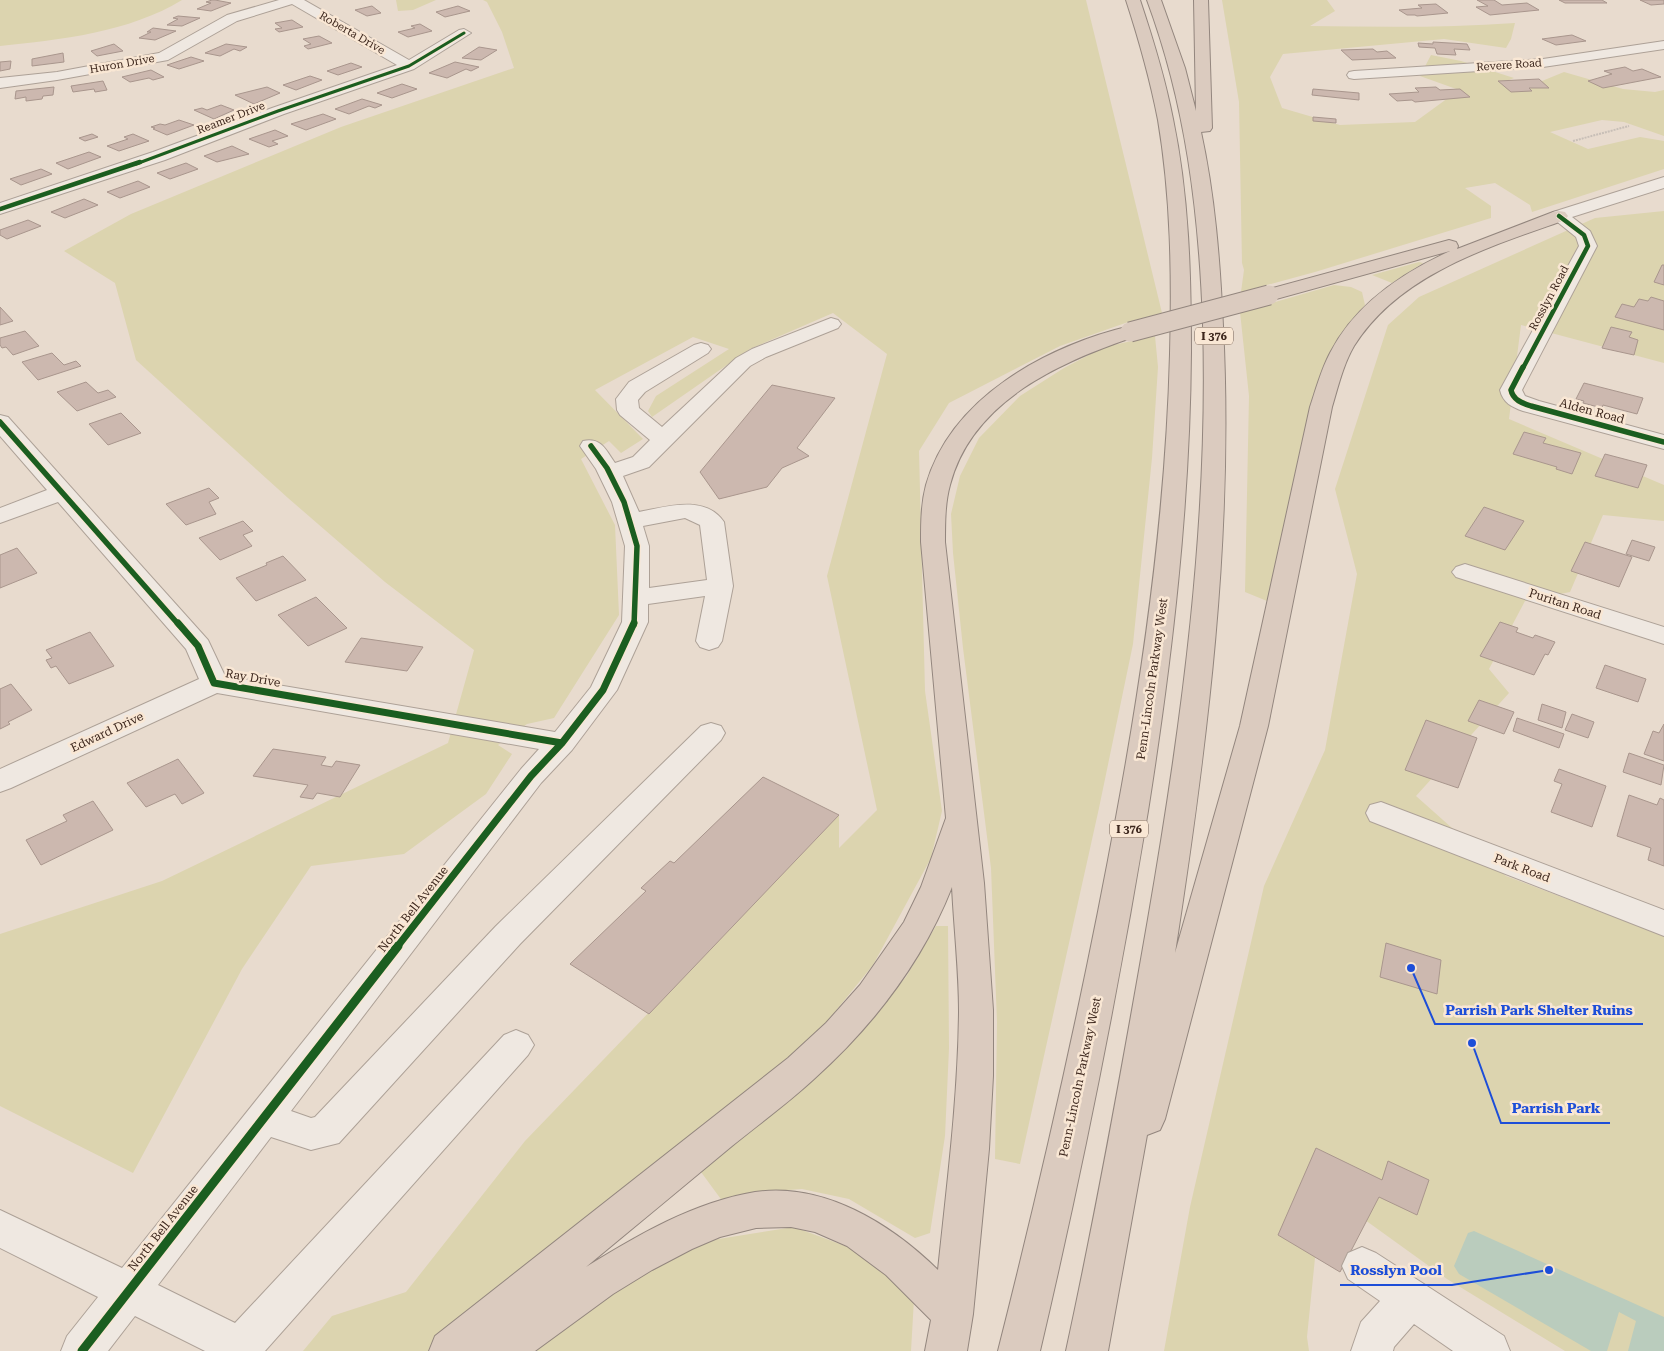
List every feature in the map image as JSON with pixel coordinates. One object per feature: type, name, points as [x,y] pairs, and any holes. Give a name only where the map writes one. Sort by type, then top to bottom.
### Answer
[{"type":"highway","name":"Penn-Lincoln Parkway West","points":[[1019,1351],[1035,1287],[1088,1045],[1125,856],[1152,686],[1166,580],[1176,476],[1181,388],[1182,298],[1176,191],[1160,96],[1151,56],[1133,0]]},
{"type":"highway","name":"I 376","points":[[1087,1351],[1142,1058],[1174,866],[1206,586],[1213,480],[1215,391],[1213,316],[1203,192],[1186,97],[1175,57],[1154,0]]},
{"type":"highway","points":[[1201,0],[1204,65],[1203,192]]},
{"type":"highway","points":[[946,1351],[953,1314],[970,1149],[976,1057],[973,944],[933,542],[934,498],[940,478],[960,438],[990,404],[1008,389],[1065,355],[1130,332],[1559,216]]},
{"type":"highway","points":[[1096,1306],[1254,726],[1328,385],[1336,363],[1350,338],[1370,313],[1418,275],[1443,260],[1559,216]]},
{"type":"highway","points":[[1339,276],[1370,283],[1382,289],[1388,297]]},
{"type":"highway","points":[[450,1351],[801,1069],[837,1035],[865,1005],[910,942],[928,908],[961,816]]},
{"type":"highway","points":[[501,1351],[573,1298],[625,1265],[670,1240],[708,1223],[738,1213],[766,1209],[791,1209],[818,1214],[872,1240],[924,1282],[953,1314]]},
{"type":"street","name":"Roberta Drive","points":[[293,0],[409,66]]},
{"type":"street","name":"Huron Drive","points":[[0,82],[57,76],[163,57],[232,18],[293,0]]},
{"type":"street","name":"Reamer Drive","points":[[0,209],[159,156],[278,111],[409,66],[464,34]]},
{"type":"street","name":"Revere Road","points":[[1354,75],[1543,63],[1664,45]]},
{"type":"street","points":[[1559,216],[1664,182]]},
{"type":"street","name":"Rosslyn Road","points":[[1515,399],[1512,390],[1588,246],[1584,235],[1559,216]]},
{"type":"street","points":[[610,473],[641,462],[744,362],[759,353],[831,324]]},
{"type":"street","points":[[663,439],[628,410],[627,399],[637,387],[701,349]]},
{"type":"street","name":"Alden Road","points":[[1515,399],[1531,406],[1664,442]]},
{"type":"street","name":"Ray Drive","points":[[0,422],[198,646],[214,683],[562,743]]},
{"type":"street","name":"North Bell Avenue","points":[[82,1351],[531,776],[562,743],[603,690],[635,622],[637,546],[624,502],[610,473],[591,446]]},
{"type":"street","points":[[0,516],[62,493]]},
{"type":"street","points":[[630,521],[687,510],[701,515],[712,522],[720,586],[709,641]]},
{"type":"street","name":"Puritan Road","points":[[1465,572],[1664,636]]},
{"type":"street","points":[[636,598],[720,586]]},
{"type":"street","name":"Edward Drive","points":[[0,781],[214,683]]},
{"type":"street","points":[[263,1118],[311,1134],[326,1131],[508,935],[711,733]]},
{"type":"street","name":"Park Road","points":[[1380,813],[1664,923]]},
{"type":"street","points":[[0,1228],[239,1349],[516,1045]]},
{"type":"street","points":[[1362,1266],[1488,1351]]},
{"type":"street","points":[[1372,1351],[1376,1336],[1410,1298]]},
{"type":"path","points":[[1573,140],[1629,126]]},
{"type":"shaded area","points":[[0,0],[182,0],[140,20],[94,33],[0,46]]},
{"type":"shaded area","points":[[396,0],[436,0],[413,10],[398,11]]},
{"type":"shaded area","points":[[483,0],[1086,0],[1162,313],[1131,321],[1060,346],[949,403],[919,451],[925,691],[942,811],[931,858],[873,965],[799,1056],[430,1351],[303,1351],[332,1316],[406,1292],[525,1141],[839,815],[839,848],[877,810],[827,576],[887,354],[833,313],[750,349],[652,417],[648,411],[656,396],[729,349],[693,337],[595,390],[643,439],[621,453],[609,441],[581,459],[615,525],[619,615],[554,718],[527,724],[498,745],[512,754],[486,794],[404,854],[311,866],[242,969],[133,1173],[0,1106],[0,934],[162,881],[448,743],[474,650],[385,582],[288,498],[136,360],[115,283],[64,251],[131,214],[341,127],[514,68],[502,32],[487,2]]},
{"type":"shaded area","points":[[1222,0],[1327,0],[1335,11],[1310,26],[1387,27],[1515,23],[1511,39],[1506,48],[1444,39],[1283,54],[1270,77],[1282,108],[1340,125],[1415,122],[1459,90],[1420,76],[1431,55],[1461,61],[1514,78],[1509,80],[1542,81],[1564,72],[1623,89],[1655,92],[1664,90],[1664,136],[1624,122],[1602,120],[1550,132],[1588,149],[1640,137],[1664,141],[1664,169],[1532,212],[1530,205],[1495,183],[1465,188],[1491,206],[1491,218],[1315,272],[1241,292],[1244,270],[1242,263],[1239,102]]},
{"type":"shaded area","points":[[1664,211],[1664,363],[1521,325],[1509,419],[1664,485],[1664,521],[1603,515],[1570,592],[1525,601],[1489,669],[1509,693],[1416,796],[1506,876],[1664,936],[1664,1351],[1565,1351],[1447,1279],[1322,1189],[1307,1337],[1309,1351],[1164,1351],[1190,1207],[1264,886],[1325,750],[1357,574],[1335,489],[1388,325],[1419,297],[1595,218]]},
{"type":"shaded area","points":[[1419,262],[1423,263],[1392,283],[1372,275]]},
{"type":"shaded area","points":[[1334,285],[1351,287],[1362,292],[1365,305],[1337,340],[1319,380],[1304,432],[1267,601],[1245,592],[1249,396],[1240,312]]},
{"type":"shaded area","points":[[1155,336],[1158,367],[1152,458],[1133,644],[1099,808],[1020,1164],[995,1159],[997,1022],[991,868],[963,648],[951,514],[960,476],[979,438],[1020,396],[1064,368],[1104,347]]},
{"type":"shaded area","points":[[936,926],[948,926],[949,1048],[945,1136],[930,1233],[915,1238],[849,1199],[802,1189],[760,1192],[723,1202],[701,1172],[833,1060],[906,977]]},
{"type":"shaded area","points":[[794,1227],[867,1254],[914,1299],[911,1351],[527,1351],[687,1244]]},
{"type":"shaded area","points":[[1474,1231],[1664,1317],[1664,1351],[1628,1351],[1636,1321],[1619,1312],[1607,1351],[1591,1351],[1459,1274],[1454,1266],[1468,1233]]},
{"type":"building","points":[[212,0],[231,3],[211,11],[197,9],[211,3],[206,2]]},
{"type":"building","points":[[1477,0],[1494,0],[1502,5],[1527,3],[1539,10],[1490,15],[1476,7],[1488,6]]},
{"type":"building","points":[[1559,0],[1602,0],[1607,3],[1565,3]]},
{"type":"building","points":[[1640,0],[1664,0],[1664,4],[1651,5]]},
{"type":"building","points":[[1436,4],[1448,13],[1417,16],[1407,15],[1399,10],[1422,8],[1418,5]]},
{"type":"building","points":[[372,6],[381,13],[367,16],[355,10]]},
{"type":"building","points":[[458,6],[470,11],[445,17],[436,12]]},
{"type":"building","points":[[178,16],[200,18],[182,26],[167,25],[178,19],[173,18]]},
{"type":"building","points":[[292,20],[303,27],[279,32],[275,29],[282,28],[275,23]]},
{"type":"building","points":[[420,24],[432,31],[408,37],[398,32],[415,28],[411,26]]},
{"type":"building","points":[[153,28],[176,31],[155,40],[139,38],[151,32],[147,32]]},
{"type":"building","points":[[1572,35],[1586,41],[1556,45],[1542,39]]},
{"type":"building","points":[[319,36],[332,43],[308,49],[304,46],[311,44],[303,39]]},
{"type":"building","points":[[1433,42],[1467,44],[1470,50],[1454,49],[1456,55],[1437,54],[1435,48],[1419,47],[1418,43],[1433,44]]},
{"type":"building","points":[[114,44],[123,51],[97,56],[91,51]]},
{"type":"building","points":[[226,44],[247,47],[240,51],[234,49],[220,56],[205,53]]},
{"type":"building","points":[[479,47],[497,50],[481,60],[462,58]]},
{"type":"building","points":[[1373,49],[1377,52],[1387,51],[1396,58],[1352,60],[1341,50]]},
{"type":"building","points":[[63,53],[64,62],[32,66],[32,59]]},
{"type":"building","points":[[191,57],[204,61],[179,69],[167,65]]},
{"type":"building","points":[[11,61],[10,69],[0,71],[0,62]]},
{"type":"building","points":[[455,62],[479,67],[471,71],[466,69],[447,78],[429,73]]},
{"type":"building","points":[[351,63],[362,67],[338,75],[327,71]]},
{"type":"building","points":[[1625,67],[1633,71],[1642,69],[1661,77],[1603,88],[1588,81],[1612,74],[1604,71]]},
{"type":"building","points":[[151,70],[164,77],[130,82],[122,77]]},
{"type":"building","points":[[310,76],[322,80],[296,90],[283,85]]},
{"type":"building","points":[[1539,79],[1549,88],[1529,88],[1532,91],[1511,92],[1498,81]]},
{"type":"building","points":[[103,81],[107,90],[95,92],[94,89],[73,92],[71,86]]},
{"type":"building","points":[[402,84],[417,89],[392,98],[377,93]]},
{"type":"building","points":[[54,87],[53,95],[43,96],[42,99],[26,101],[26,97],[15,99],[16,91]]},
{"type":"building","points":[[267,87],[280,93],[254,104],[235,95]]},
{"type":"building","points":[[1436,87],[1440,90],[1460,89],[1470,97],[1415,102],[1412,100],[1397,101],[1389,94],[1419,92],[1415,88]]},
{"type":"building","points":[[1313,89],[1359,93],[1359,100],[1312,95]]},
{"type":"building","points":[[362,99],[382,105],[375,108],[369,106],[349,114],[335,109]]},
{"type":"building","points":[[221,105],[234,110],[214,119],[194,110],[202,108],[207,110]]},
{"type":"building","points":[[323,114],[336,119],[306,130],[291,124]]},
{"type":"building","points":[[1313,117],[1336,119],[1336,123],[1313,121]]},
{"type":"building","points":[[179,120],[194,125],[167,135],[151,127],[160,124],[165,125]]},
{"type":"building","points":[[275,130],[288,136],[272,141],[278,144],[269,147],[249,139]]},
{"type":"building","points":[[92,134],[98,137],[85,141],[79,138]]},
{"type":"building","points":[[133,134],[149,141],[119,151],[107,146],[128,139],[124,137]]},
{"type":"building","points":[[232,146],[249,154],[217,162],[204,156]]},
{"type":"building","points":[[89,152],[101,157],[68,169],[56,163]]},
{"type":"building","points":[[186,163],[198,169],[170,179],[157,173]]},
{"type":"building","points":[[41,169],[52,174],[21,185],[10,179]]},
{"type":"building","points":[[138,181],[150,187],[120,198],[107,192]]},
{"type":"building","points":[[84,199],[98,205],[65,218],[51,212]]},
{"type":"building","points":[[28,220],[41,226],[7,239],[0,235],[0,230]]},
{"type":"building","points":[[1662,265],[1664,265],[1664,285],[1654,282]]},
{"type":"building","points":[[1651,297],[1664,301],[1664,330],[1615,317],[1622,304],[1634,307],[1639,299],[1648,301]]},
{"type":"building","points":[[0,307],[13,321],[0,325]]},
{"type":"building","points":[[1611,327],[1632,332],[1629,337],[1638,340],[1634,355],[1602,348]]},
{"type":"building","points":[[25,331],[39,346],[13,355],[6,347],[2,348],[0,345],[0,338]]},
{"type":"building","points":[[52,353],[64,365],[76,361],[81,366],[38,380],[22,362]]},
{"type":"building","points":[[86,382],[98,393],[108,390],[116,397],[77,411],[57,392]]},
{"type":"building","points":[[1584,383],[1643,398],[1637,414],[1603,405],[1602,408],[1576,399]]},
{"type":"building","points":[[772,385],[835,398],[797,448],[809,456],[782,468],[767,487],[719,499],[700,472]]},
{"type":"building","points":[[121,413],[141,433],[108,445],[89,424]]},
{"type":"building","points":[[1524,432],[1546,438],[1543,443],[1581,453],[1572,474],[1556,469],[1557,467],[1513,454]]},
{"type":"building","points":[[1605,454],[1647,465],[1638,488],[1595,476]]},
{"type":"building","points":[[209,488],[219,498],[209,502],[216,514],[186,525],[166,504]]},
{"type":"building","points":[[1484,507],[1524,521],[1505,550],[1465,536]]},
{"type":"building","points":[[243,521],[253,531],[243,535],[252,546],[220,560],[199,538]]},
{"type":"building","points":[[1632,540],[1655,547],[1649,561],[1626,554]]},
{"type":"building","points":[[1585,542],[1632,557],[1619,587],[1571,571]]},
{"type":"building","points":[[17,548],[37,573],[0,588],[0,555]]},
{"type":"building","points":[[283,556],[306,580],[256,601],[236,578]]},
{"type":"building","points":[[316,597],[347,628],[308,646],[278,615]]},
{"type":"building","points":[[1500,622],[1518,628],[1516,632],[1533,638],[1535,635],[1555,642],[1548,655],[1545,654],[1534,675],[1480,656]]},
{"type":"building","points":[[90,632],[114,666],[69,684],[56,666],[51,668],[46,660],[52,658],[46,650]]},
{"type":"building","points":[[361,638],[423,647],[407,671],[345,662]]},
{"type":"building","points":[[1605,665],[1646,679],[1638,702],[1596,688]]},
{"type":"building","points":[[11,684],[32,710],[8,722],[10,724],[0,729],[0,689]]},
{"type":"building","points":[[1479,700],[1514,712],[1504,734],[1468,721]]},
{"type":"building","points":[[1542,704],[1566,712],[1562,728],[1538,720]]},
{"type":"building","points":[[1572,714],[1594,722],[1588,738],[1565,730]]},
{"type":"building","points":[[1517,718],[1564,734],[1559,748],[1513,731]]},
{"type":"building","points":[[1426,720],[1477,738],[1458,788],[1405,770]]},
{"type":"building","points":[[1664,724],[1664,761],[1644,754],[1653,731],[1659,733]]},
{"type":"building","points":[[273,749],[326,757],[321,765],[332,767],[336,761],[360,765],[340,797],[317,793],[313,799],[300,797],[308,785],[253,776]]},
{"type":"building","points":[[1629,753],[1664,765],[1661,785],[1623,772]]},
{"type":"building","points":[[178,759],[204,793],[182,804],[175,794],[146,807],[127,783]]},
{"type":"building","points":[[1559,769],[1606,786],[1592,827],[1551,812],[1562,784],[1554,781]]},
{"type":"building","points":[[763,777],[839,815],[649,1014],[570,964],[646,891],[641,888],[670,861],[674,863]]},
{"type":"building","points":[[1629,795],[1657,805],[1660,798],[1664,800],[1664,866],[1648,860],[1651,848],[1617,836]]},
{"type":"building","points":[[93,801],[113,830],[41,865],[26,840],[67,821],[63,815]]},
{"type":"building","points":[[1386,943],[1441,960],[1437,994],[1380,977]]},
{"type":"building","points":[[1316,1148],[1382,1180],[1388,1161],[1429,1180],[1417,1215],[1379,1197],[1340,1272],[1278,1235]]},
{"type":"cycle path","points":[[0,209],[159,156],[278,111],[409,66],[464,33]]},
{"type":"cycle path","points":[[1559,216],[1584,235],[1588,246],[1511,393],[1518,401],[1524,404],[1664,442]]},
{"type":"cycle path","points":[[0,422],[198,646],[214,683],[562,743]]},
{"type":"cycle path","points":[[82,1351],[531,776],[562,743],[603,690],[635,622],[637,546],[624,502],[607,468],[591,446]]},
{"type":"place","name":"Parrish Park Shelter Ruins","points":[[1411,968]]},
{"type":"place","name":"Parrish Park","points":[[1472,1043]]},
{"type":"place","name":"Rosslyn Pool","points":[[1549,1270]]}]
